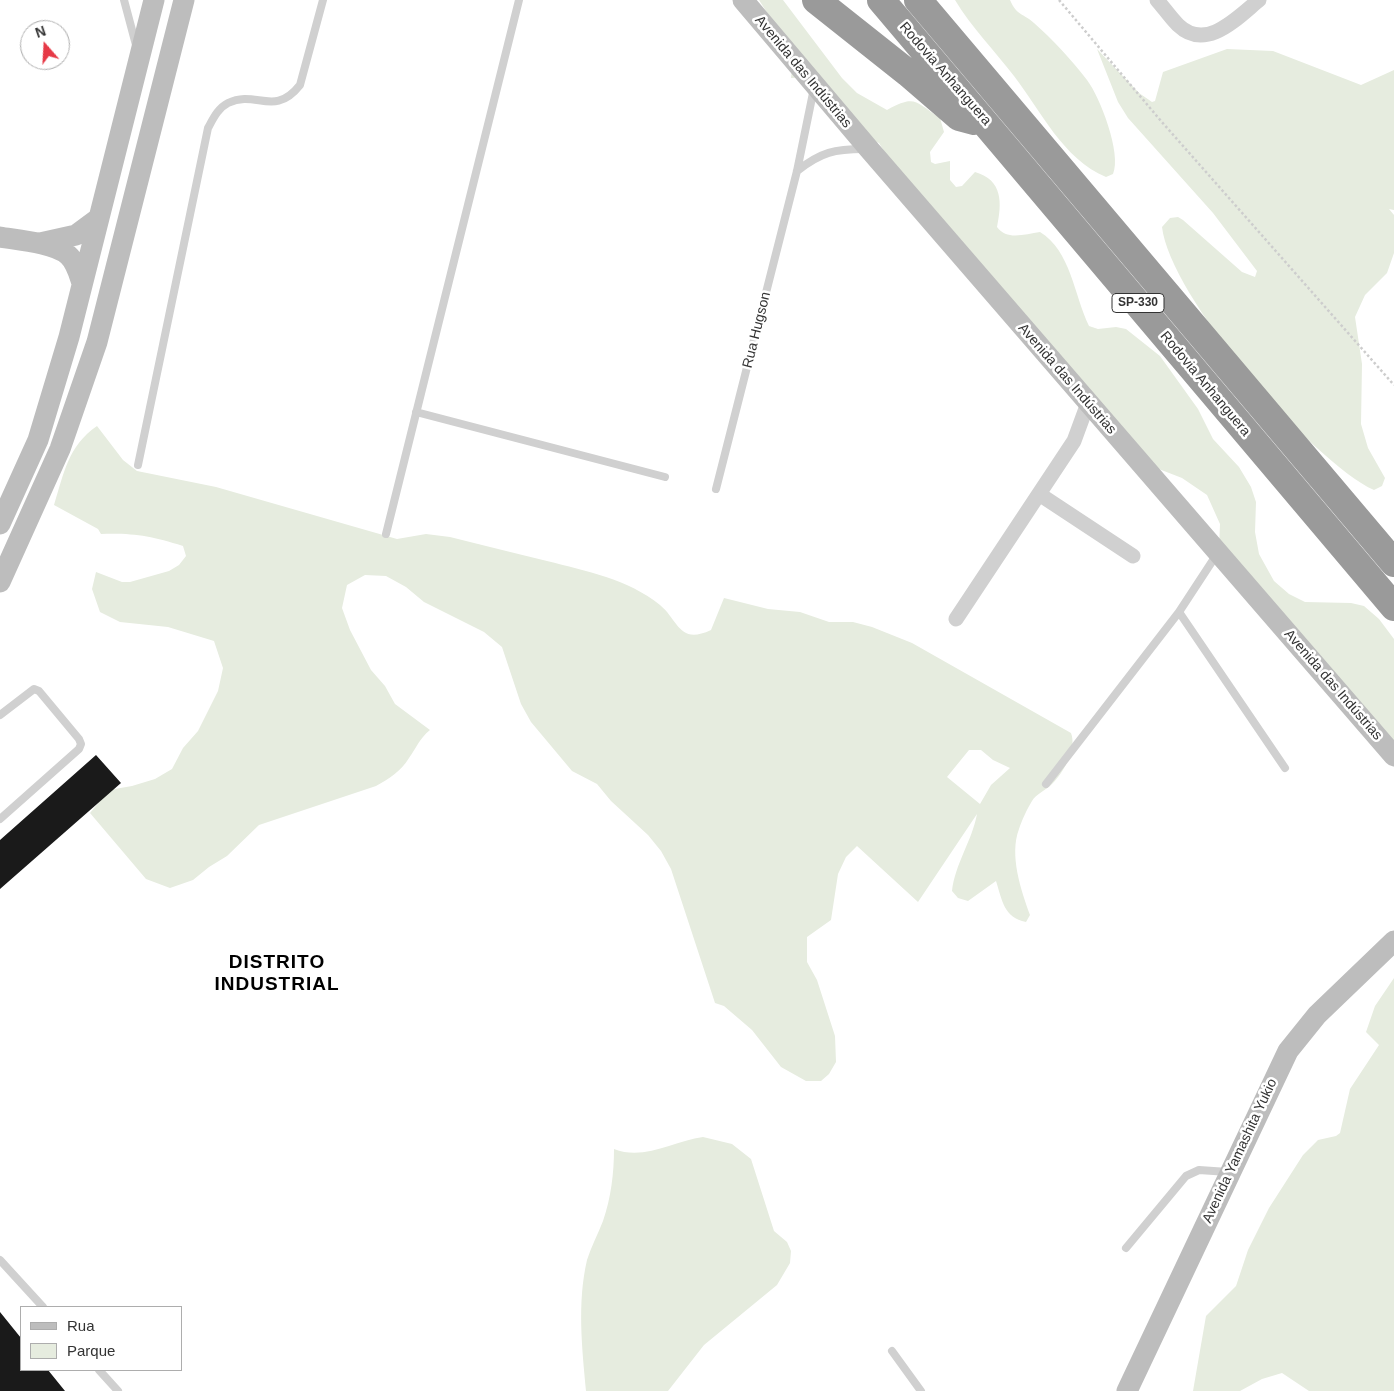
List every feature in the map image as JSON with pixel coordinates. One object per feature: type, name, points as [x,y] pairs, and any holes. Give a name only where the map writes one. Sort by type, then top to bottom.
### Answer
[{"type":"highway","points":[[816,0],[908,73],[959,117],[989,126]]},
{"type":"highway","name":"Rodovia Anhanguera","points":[[881,0],[1394,607]]},
{"type":"highway","name":"Rodovia Anhanguera","points":[[918,0],[1394,564]]},
{"type":"street","points":[[0,524],[38,440],[69,337],[154,0]]},
{"type":"street","points":[[0,582],[60,449],[97,342],[184,0]]},
{"type":"street","name":"Avenida das Indústrias","points":[[743,0],[869,150],[1394,756]]},
{"type":"street","points":[[1157,0],[1178,25],[1191,34],[1204,35],[1220,31],[1259,0]]},
{"type":"street","points":[[116,149],[144,156]]},
{"type":"street","points":[[40,243],[76,235],[98,218]]},
{"type":"street","points":[[0,237],[40,243],[67,254],[72,260],[82,283]]},
{"type":"street","points":[[69,337],[97,342]]},
{"type":"street","points":[[956,619],[1074,441],[1088,403]]},
{"type":"street","points":[[1039,494],[1133,556]]},
{"type":"street","name":"Avenida Yamashita Yukio","points":[[1127,1391],[1288,1050],[1317,1015],[1394,941]]},
{"type":"lane","points":[[124,0],[139,59]]},
{"type":"lane","points":[[138,465],[208,128],[218,111],[227,104],[243,99],[278,102],[292,95],[300,85],[322,0]]},
{"type":"lane","points":[[386,534],[519,0]]},
{"type":"lane","name":"Rua Hugson","points":[[716,488],[797,171],[815,86]]},
{"type":"lane","points":[[797,171],[815,157],[840,149],[869,150]]},
{"type":"lane","points":[[416,412],[665,476]]},
{"type":"lane","points":[[1046,784],[1179,612],[1218,553]]},
{"type":"lane","points":[[1179,612],[1284,768]]},
{"type":"lane","points":[[0,715],[34,689],[40,691],[81,744],[79,749],[0,819]]},
{"type":"lane","points":[[1126,1248],[1186,1176],[1199,1170],[1230,1172]]},
{"type":"lane","points":[[0,1260],[42,1306]]},
{"type":"lane","points":[[892,1351],[921,1391]]},
{"type":"lane","points":[[100,1371],[118,1391]]},
{"type":"path","points":[[1059,0],[1161,121],[1394,384]]},
{"type":"green space","points":[[759,0],[783,0],[842,78],[857,93],[887,110],[904,102],[915,102],[940,118],[944,132],[930,152],[931,162],[935,164],[950,161],[950,180],[956,187],[962,186],[975,172],[991,181],[996,187],[1000,201],[997,227],[1006,234],[1011,235],[1040,232],[1050,240],[1059,250],[1065,262],[1089,326],[1098,329],[1116,327],[1126,329],[1160,356],[1198,409],[1213,439],[1239,467],[1251,487],[1256,502],[1255,532],[1259,554],[1274,581],[1289,594],[1305,602],[1351,603],[1364,606],[1379,619],[1394,639],[1394,743],[1219,549],[1220,524],[1207,495],[1182,478],[1146,464],[895,169],[879,143],[874,141],[809,77],[791,78],[793,59],[789,47]]},
{"type":"green space","points":[[955,0],[1010,0],[1018,12],[1034,23],[1068,57],[1087,80],[1103,112],[1115,153],[1113,174],[1106,177],[1091,169],[1077,159],[1065,146]]},
{"type":"green space","points":[[1097,49],[1139,93],[1152,102],[1155,101],[1163,72],[1227,49],[1273,51],[1361,85],[1394,70],[1394,210],[1389,209],[1394,215],[1394,253],[1387,273],[1365,295],[1355,317],[1362,364],[1361,424],[1368,448],[1385,478],[1382,486],[1374,490],[1347,473],[1315,446],[1247,374],[1216,333],[1190,293],[1171,257],[1162,227],[1170,218],[1178,217],[1242,272],[1255,277],[1257,271],[1213,213],[1128,118],[1118,102]]},
{"type":"green space","points":[[97,426],[123,460],[137,471],[216,487],[397,539],[426,534],[450,537],[577,568],[606,577],[648,596],[666,611],[681,629],[692,635],[711,630],[724,598],[768,609],[800,612],[829,622],[853,622],[872,627],[912,643],[1071,733],[1071,753],[1065,767],[1052,784],[1032,801],[1026,811],[1016,839],[1017,872],[1030,915],[1026,922],[1013,917],[1008,912],[1002,901],[996,881],[968,901],[958,898],[952,891],[956,871],[975,824],[977,814],[918,902],[857,846],[846,857],[838,874],[831,920],[807,937],[807,962],[817,980],[835,1036],[836,1062],[829,1074],[821,1081],[806,1081],[781,1067],[752,1030],[724,1006],[715,1003],[671,869],[661,851],[648,835],[611,801],[597,784],[572,771],[531,722],[521,704],[502,647],[484,632],[424,602],[406,587],[386,576],[365,575],[347,585],[342,608],[350,630],[371,670],[385,686],[395,704],[430,730],[402,767],[376,786],[259,825],[227,856],[193,880],[170,888],[146,879],[90,813],[109,790],[155,779],[172,769],[183,748],[198,731],[218,691],[223,668],[214,641],[168,627],[120,622],[100,612],[92,589],[96,572],[122,582],[130,582],[169,571],[179,565],[186,556],[183,546],[161,540],[123,534],[101,534],[98,529],[54,505],[68,461],[79,442]],"holes":[[[969,750],[981,750],[993,760],[1010,768],[991,785],[980,804],[947,777]]]},
{"type":"green space","points":[[1394,978],[1394,1391],[1309,1391],[1282,1373],[1262,1379],[1240,1391],[1193,1391],[1206,1316],[1236,1286],[1248,1250],[1269,1208],[1303,1155],[1318,1140],[1336,1136],[1340,1133],[1350,1089],[1379,1045],[1366,1032],[1375,1006]]},
{"type":"green space","points":[[703,1137],[732,1144],[751,1159],[774,1231],[787,1242],[791,1251],[790,1263],[777,1285],[704,1345],[668,1391],[586,1391],[581,1326],[582,1293],[587,1260],[603,1221],[610,1194],[614,1149],[636,1153],[648,1152]]},
{"type":"building","points":[[96,755],[121,783],[0,889],[0,840]]},
{"type":"building","points":[[0,1312],[20,1337],[20,1371],[49,1371],[65,1391],[0,1391]]},
{"type":"district","name":"DISTRITO INDUSTRIAL","points":[[277,974]]}]
